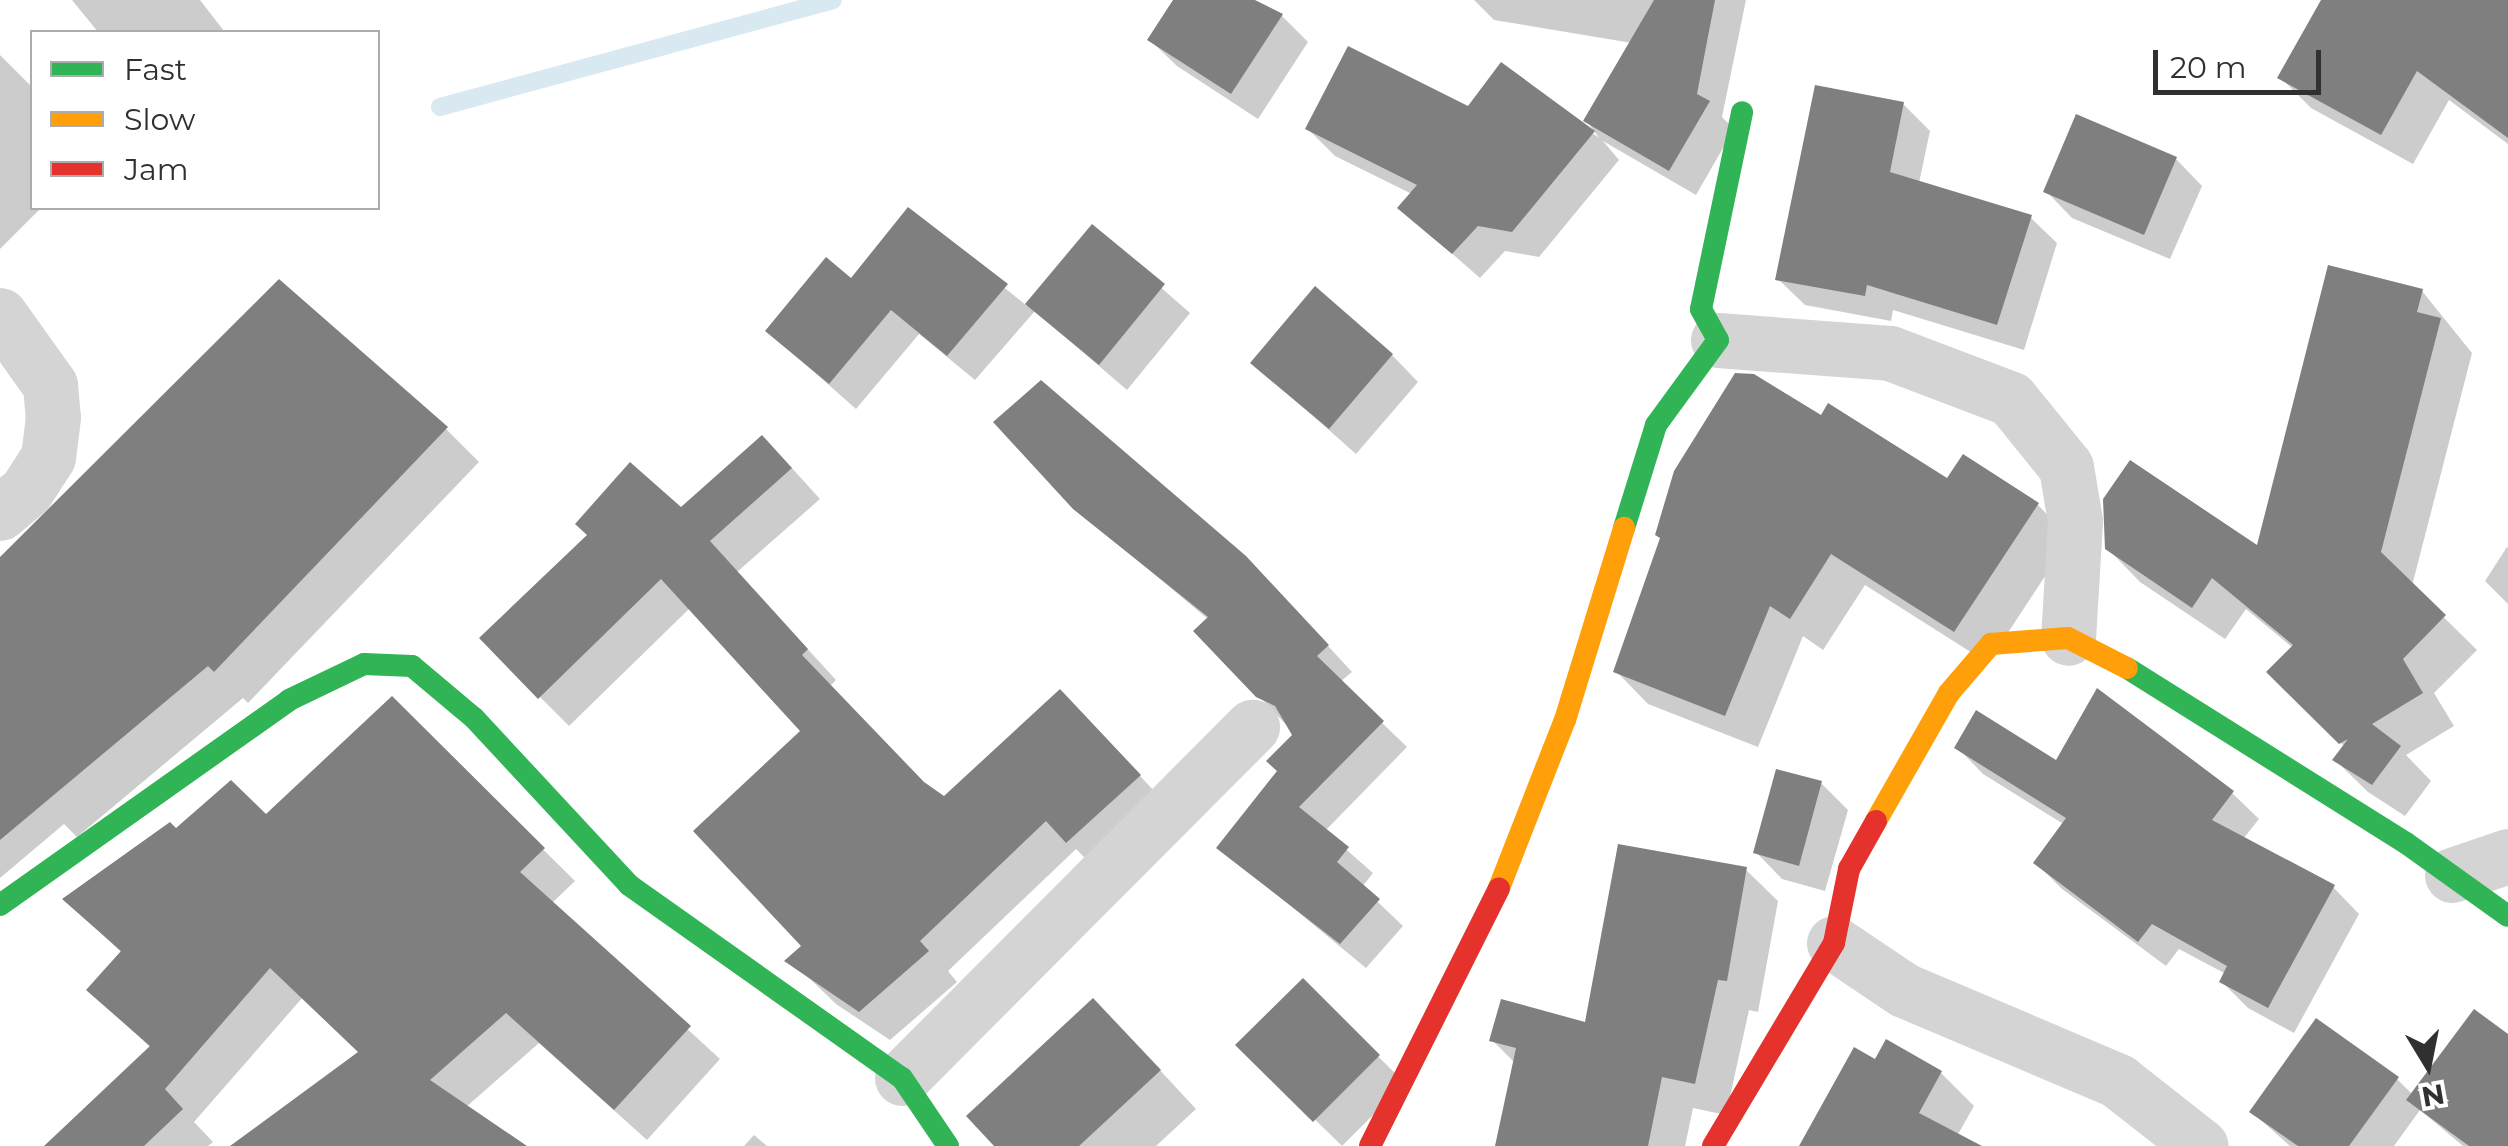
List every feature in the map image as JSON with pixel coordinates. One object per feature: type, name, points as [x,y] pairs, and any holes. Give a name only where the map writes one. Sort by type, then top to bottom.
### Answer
[{"type":"street","points":[[1718,340],[1701,309],[1742,112]]},
{"type":"street","points":[[0,315],[50,385],[53,417],[48,457],[26,491],[0,512]]},
{"type":"street","points":[[1718,340],[1890,353],[2012,400],[2066,467],[2075,521],[2068,638]]},
{"type":"street","points":[[1370,1146],[1489,914],[1566,720],[1656,425],[1718,340]]},
{"type":"street","points":[[1713,1146],[1834,942],[1849,869],[1949,693],[1991,644],[2068,638],[2452,875],[2508,916]]},
{"type":"street","points":[[0,905],[290,700],[364,664],[412,666],[474,718],[629,885],[775,994],[902,1078],[948,1146]]},
{"type":"street","points":[[902,1078],[1252,727]]},
{"type":"street","points":[[2452,875],[2508,856]]},
{"type":"street","points":[[1834,942],[1867,971],[1904,990],[2118,1081],[2200,1146]]},
{"type":"building","points":[[1173,0],[1255,0],[1283,14],[1231,94],[1147,40]]},
{"type":"building","points":[[1654,0],[1715,0],[1697,94],[1710,101],[1669,171],[1583,121]]},
{"type":"building","points":[[2321,0],[2508,0],[2508,138],[2417,71],[2381,135],[2277,78]]},
{"type":"building","points":[[1348,46],[1468,106],[1501,62],[1595,131],[1512,232],[1478,226],[1452,254],[1397,208],[1417,185],[1305,129]]},
{"type":"building","points":[[1815,85],[1904,102],[1890,172],[2032,215],[1997,325],[1867,285],[1865,296],[1775,280]]},
{"type":"building","points":[[2076,114],[2177,157],[2144,235],[2043,192]]},
{"type":"building","points":[[908,207],[1008,284],[947,356],[891,310],[829,384],[765,331],[826,257],[851,278]]},
{"type":"building","points":[[1092,224],[1165,284],[1099,365],[1025,304]]},
{"type":"building","points":[[2328,265],[2423,289],[2417,312],[2441,318],[2381,552],[2446,615],[2403,659],[2423,693],[2372,724],[2401,746],[2372,785],[2332,760],[2348,739],[2339,744],[2266,672],[2293,645],[2212,578],[2192,608],[2105,549],[2103,499],[2130,460],[2257,545]]},
{"type":"building","points":[[279,279],[448,427],[214,672],[208,666],[0,840],[0,557]]},
{"type":"building","points":[[1315,286],[1393,354],[1329,429],[1250,363]]},
{"type":"building","points":[[1735,373],[1754,374],[1821,415],[1828,403],[1947,478],[1963,454],[2039,503],[1954,632],[1831,554],[1790,619],[1770,606],[1725,716],[1613,672],[1660,538],[1655,535],[1674,471]]},
{"type":"building","points":[[1041,380],[1246,556],[1329,645],[1317,656],[1384,721],[1299,807],[1349,847],[1337,862],[1380,899],[1340,944],[1216,848],[1277,771],[1266,761],[1292,735],[1275,706],[1256,697],[1193,631],[1208,617],[1073,509],[993,422]]},
{"type":"building","points":[[762,435],[792,468],[710,541],[808,649],[802,655],[924,782],[944,796],[1060,689],[1141,775],[1066,843],[1046,821],[920,941],[929,951],[859,1012],[784,961],[801,946],[693,831],[800,731],[661,579],[538,699],[479,638],[587,535],[575,524],[630,462],[681,507]]},
{"type":"building","points":[[2097,688],[2234,791],[2212,820],[2335,885],[2268,1008],[2219,982],[2227,966],[2152,924],[2138,942],[2033,863],[2066,818],[1954,748],[1976,710],[2056,760]]},
{"type":"building","points":[[392,696],[545,848],[520,872],[691,1026],[614,1110],[506,1013],[430,1080],[527,1146],[230,1146],[358,1052],[270,968],[165,1089],[183,1109],[144,1146],[44,1146],[150,1046],[86,990],[121,951],[62,899],[170,822],[176,828],[231,780],[266,814]]},
{"type":"building","points":[[1776,769],[1822,781],[1799,866],[1753,853]]},
{"type":"building","points":[[1618,844],[1747,867],[1727,981],[1718,980],[1695,1084],[1662,1077],[1648,1146],[1495,1146],[1516,1048],[1489,1041],[1501,999],[1585,1022]]},
{"type":"building","points":[[1303,978],[1380,1055],[1313,1122],[1235,1045]]},
{"type":"building","points":[[1093,998],[1161,1070],[1079,1146],[994,1146],[966,1116]]},
{"type":"building","points":[[2474,1009],[2508,1034],[2508,1146],[2469,1146],[2406,1100]]},
{"type":"building","points":[[2316,1018],[2399,1077],[2349,1146],[2298,1146],[2249,1112]]},
{"type":"building","points":[[1886,1039],[1942,1071],[1919,1113],[1982,1146],[1799,1146],[1854,1047],[1875,1059]]},
{"type":"waterway","points":[[440,107],[833,0]]},
{"type":"traffic: fast","points":[[1624,528],[1656,425],[1718,340],[1701,309],[1742,112]]},
{"type":"traffic: fast","points":[[0,905],[289,700],[364,664],[412,666],[474,718],[629,885],[902,1078],[948,1146]]},
{"type":"traffic: fast","points":[[2127,668],[2406,843],[2508,916]]},
{"type":"traffic: slow","points":[[1499,888],[1565,720],[1624,528]]},
{"type":"traffic: slow","points":[[1876,821],[1949,693],[1991,644],[2068,638],[2127,668]]},
{"type":"traffic: jam","points":[[1713,1146],[1834,943],[1849,869],[1876,821]]},
{"type":"traffic: jam","points":[[1370,1146],[1499,888]]}]
